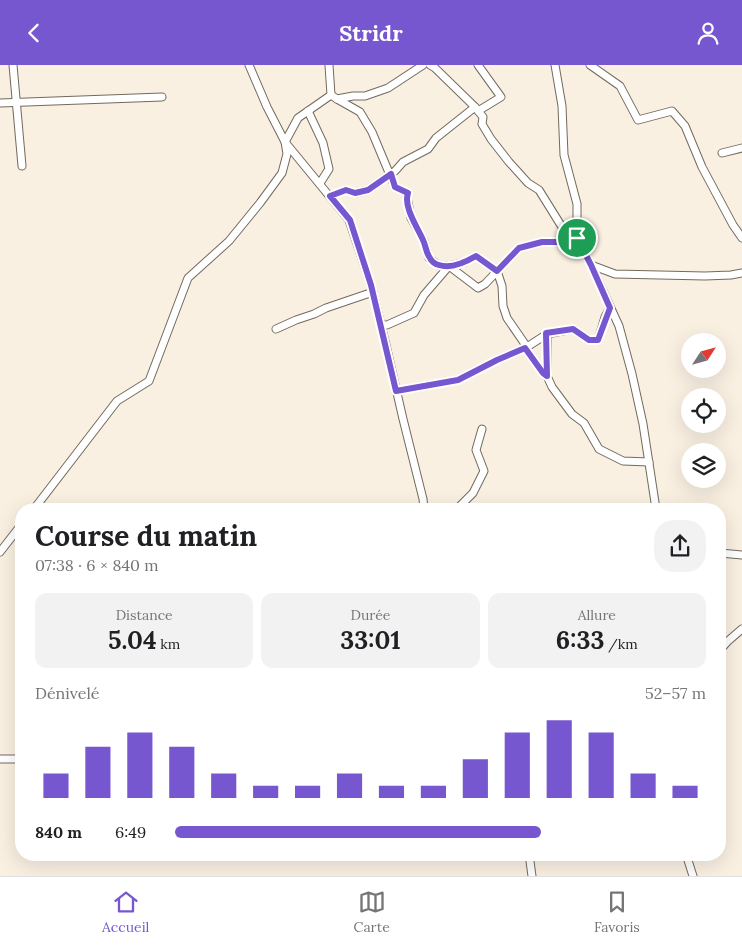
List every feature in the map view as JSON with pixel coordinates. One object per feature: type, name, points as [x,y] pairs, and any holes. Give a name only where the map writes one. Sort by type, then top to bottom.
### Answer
[{"type":"street","points":[[14,65],[22,167]]},
{"type":"street","points":[[249,65],[285,142],[350,220],[373,292],[424,503]]},
{"type":"street","points":[[329,65],[334,97]]},
{"type":"street","points":[[39,503],[117,401],[149,381],[188,278],[229,241],[282,173],[287,154],[285,142],[298,118],[334,97],[365,96],[388,87],[423,65]]},
{"type":"street","points":[[330,196],[346,190],[355,193],[368,190],[391,174],[403,162],[428,149],[436,138],[476,109],[501,97],[478,65]]},
{"type":"street","points":[[555,65],[562,106],[564,155],[577,204],[577,238]]},
{"type":"street","points":[[590,65],[620,86],[638,121],[672,111],[685,126],[702,167],[742,238]]},
{"type":"street","points":[[436,66],[483,117],[482,124],[497,146],[528,183],[539,190],[562,227],[577,238],[591,265],[619,326],[632,374],[644,424],[655,503]]},
{"type":"street","points":[[0,103],[162,97]]},
{"type":"street","points":[[334,97],[360,112],[372,131],[395,187],[408,193],[411,218],[424,241],[429,258],[438,265],[449,266],[465,262],[476,256],[497,271],[502,286],[506,318],[543,373],[547,376]]},
{"type":"street","points":[[308,111],[324,143],[329,169],[320,183]]},
{"type":"street","points":[[722,153],[742,149]]},
{"type":"street","points":[[449,266],[478,288],[485,284],[519,248],[542,242],[557,242],[577,238]]},
{"type":"street","points":[[591,265],[615,274],[705,276],[742,273]]},
{"type":"street","points":[[381,325],[387,325],[414,313],[424,295],[449,266]]},
{"type":"street","points":[[276,329],[326,308],[373,292]]},
{"type":"street","points":[[396,391],[458,380],[526,348],[546,333],[573,329],[589,340],[598,340],[610,308]]},
{"type":"street","points":[[546,333],[547,376],[552,387],[572,414],[584,423],[599,449],[623,461],[649,462]]},
{"type":"street","points":[[463,503],[473,493],[484,471],[476,450],[482,429]]},
{"type":"street","points":[[0,552],[15,533]]},
{"type":"street","points":[[726,554],[742,555]]},
{"type":"street","points":[[726,643],[742,629]]},
{"type":"street","points":[[0,759],[15,759]]},
{"type":"street","points":[[530,861],[532,876]]},
{"type":"street","points":[[689,861],[694,876]]},
{"type":"route","points":[[391,174],[395,187],[408,193],[411,218],[424,241],[429,258],[438,265],[449,266],[465,262],[476,256],[497,271],[519,248],[542,242],[557,242],[577,238],[610,308],[598,340],[589,340],[573,329],[546,333],[547,376],[525,348],[458,380],[396,391],[371,285],[350,220],[330,196],[346,190],[355,193],[368,190],[391,174]]}]
